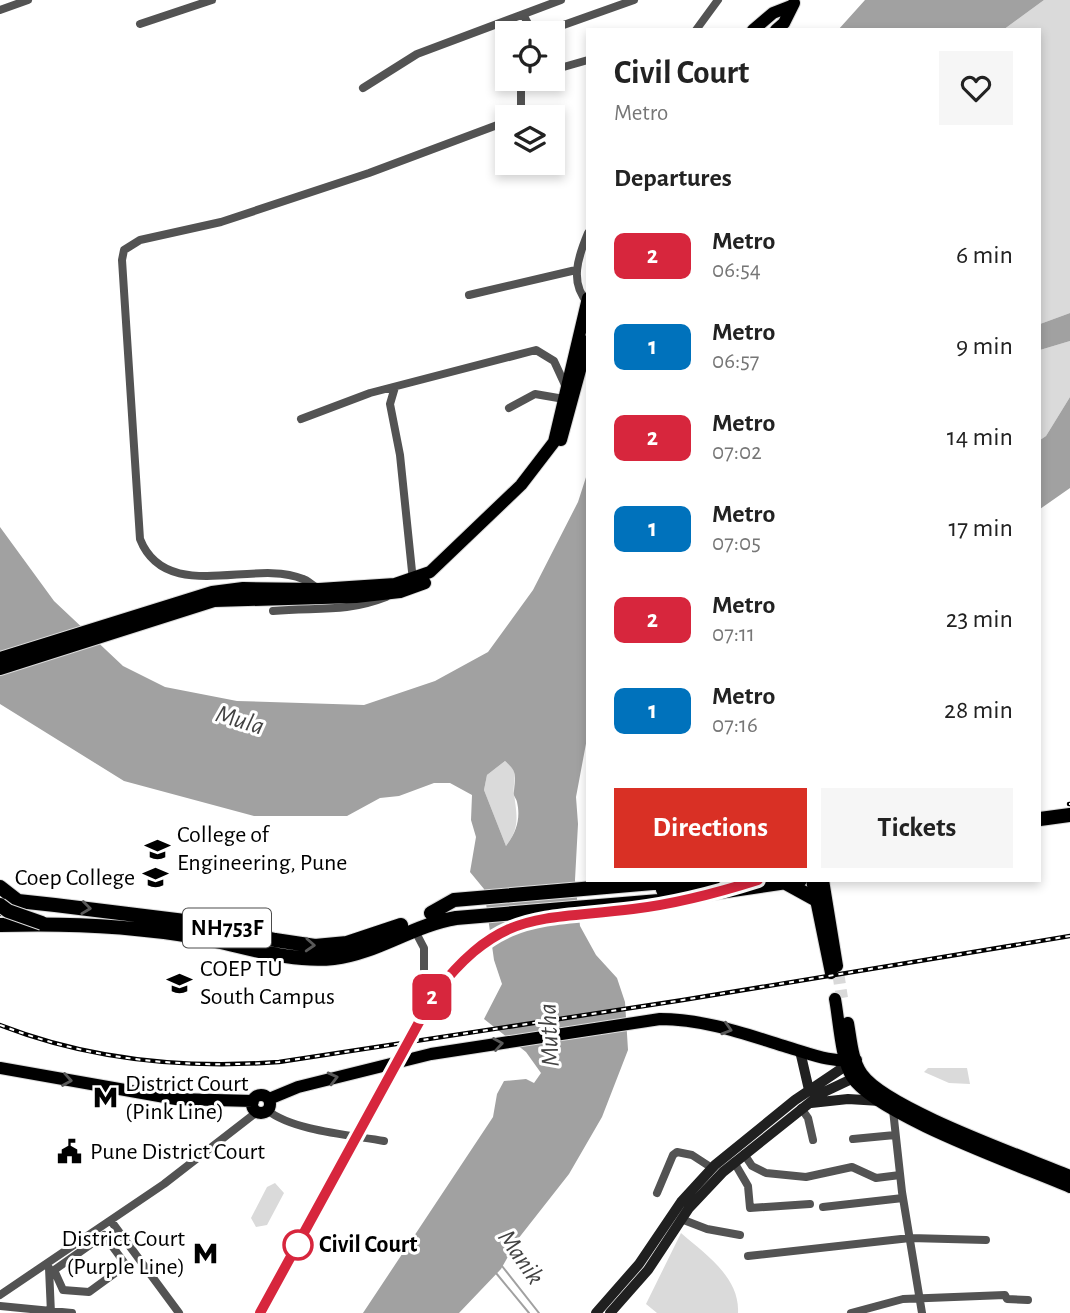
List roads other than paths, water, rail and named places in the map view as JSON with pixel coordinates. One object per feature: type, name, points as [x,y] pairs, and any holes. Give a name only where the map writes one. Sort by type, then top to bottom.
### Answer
[{"type":"highway","points":[[1041,810],[1070,806]]},
{"type":"highway","points":[[1041,819],[1070,815]]},
{"type":"highway","name":"NH753F","points":[[658,891],[688,882]]},
{"type":"highway","name":"NH753F","points":[[680,892],[708,882]]},
{"type":"highway","name":"NH753F","points":[[4,898],[201,922],[275,940],[315,946],[362,939],[431,913],[455,909],[783,882]]},
{"type":"highway","points":[[794,882],[816,899]]},
{"type":"highway","points":[[4,898],[8,911],[42,923]]},
{"type":"highway","name":"NH753F","points":[[42,923],[197,937],[274,954],[335,958],[355,954],[455,909]]},
{"type":"highway","points":[[0,925],[42,923]]},
{"type":"main road","points":[[755,28],[773,13],[794,3]]},
{"type":"main road","points":[[778,28],[784,23],[794,3]]},
{"type":"main road","points":[[414,583],[455,550],[543,460],[554,442],[586,309]]},
{"type":"main road","points":[[0,658],[243,588],[318,594],[398,588],[414,583],[452,562],[553,459],[567,422],[586,349]]},
{"type":"main road","points":[[0,669],[191,603]]},
{"type":"main road","points":[[812,882],[834,973],[823,882]]},
{"type":"main road","points":[[839,999],[851,1064],[880,1101],[913,1121],[1070,1187]]},
{"type":"main road","points":[[0,1068],[176,1099],[261,1106],[298,1087],[431,1054],[660,1019],[683,1019],[851,1064],[918,1113],[1070,1176]]},
{"type":"main road","points":[[800,1051],[809,1090]]},
{"type":"main road","points":[[610,1313],[681,1202],[712,1168],[809,1090],[851,1064]]},
{"type":"main road","points":[[596,1313],[627,1286],[681,1219],[734,1162],[851,1064]]},
{"type":"main road","points":[[804,1106],[840,1099],[880,1101]]},
{"type":"street","points":[[0,10],[28,0]]},
{"type":"street","points":[[140,24],[212,0]]},
{"type":"street","points":[[363,88],[417,54],[561,0]]},
{"type":"street","points":[[565,24],[634,0]]},
{"type":"street","points":[[697,28],[718,0]]},
{"type":"street","points":[[524,16],[527,21]]},
{"type":"street","points":[[565,67],[586,61]]},
{"type":"street","points":[[318,594],[305,579],[274,575],[188,575],[165,569],[147,557],[140,539],[122,260],[124,250],[140,240],[221,222],[369,173],[495,126]]},
{"type":"street","points":[[586,239],[576,270],[577,289],[586,299]]},
{"type":"street","points":[[469,295],[576,270]]},
{"type":"street","points":[[301,419],[395,387],[536,350],[554,361],[565,393],[535,394],[509,408]]},
{"type":"street","points":[[395,387],[390,404],[398,444],[414,583]]},
{"type":"street","points":[[273,611],[355,608],[398,588]]},
{"type":"street","points":[[414,929],[424,948],[424,980]]},
{"type":"street","points":[[51,1268],[261,1106],[275,1117],[304,1126],[384,1141]]},
{"type":"street","points":[[804,1106],[813,1140]]},
{"type":"street","points":[[893,1110],[903,1198],[922,1313]]},
{"type":"street","points":[[853,1139],[895,1135]]},
{"type":"street","points":[[657,1193],[673,1155],[677,1152],[692,1155],[712,1168]]},
{"type":"street","points":[[744,1154],[752,1166],[766,1173],[806,1177],[852,1167],[876,1178],[900,1175]]},
{"type":"street","points":[[734,1162],[748,1186],[750,1208],[810,1204]]},
{"type":"street","points":[[823,1207],[903,1198]]},
{"type":"street","points":[[681,1219],[707,1229],[740,1236]]},
{"type":"street","points":[[111,1221],[179,1313]]},
{"type":"street","points":[[0,1295],[104,1235],[126,1265],[89,1292],[63,1290],[51,1268]]},
{"type":"street","points":[[748,1256],[910,1238],[986,1240]]},
{"type":"street","points":[[51,1268],[51,1312]]},
{"type":"street","points":[[850,1313],[903,1299],[1004,1295],[1007,1299],[1028,1300]]},
{"type":"street","points":[[0,1306],[72,1313]]},
{"type":"water","points":[[865,0],[1044,0],[1006,28],[840,28]]},
{"type":"water","points":[[1070,313],[1070,341],[1041,350],[1041,324]]},
{"type":"water","points":[[1070,397],[1070,488],[1041,508],[1041,439],[1046,436]]},
{"type":"water","points":[[586,477],[586,744],[576,797],[578,824],[575,880],[580,926],[596,955],[617,978],[625,1002],[628,1050],[602,1117],[569,1174],[518,1239],[501,1269],[459,1313],[363,1313],[493,1117],[497,1094],[504,1081],[526,1079],[534,1083],[541,1073],[526,1052],[484,1019],[502,984],[494,960],[484,889],[470,872],[476,837],[471,820],[472,795],[450,783],[434,783],[399,796],[380,798],[347,816],[254,816],[124,781],[0,704],[0,527],[54,601],[123,666],[165,687],[237,701],[364,705],[435,681],[488,652],[533,590],[578,502]],"holes":[[[505,761],[515,774],[514,795],[518,820],[506,846],[484,790],[487,775]]]},
{"type":"waterway","name":"Manik","points":[[502,1266],[539,1313]]},
{"type":"waterway","points":[[496,1273],[529,1313]]},
{"type":"tunnel","points":[[838,972],[842,998]]},
{"type":"railway","points":[[260,1313],[435,993],[480,946],[501,932],[545,918],[664,904],[751,882]]},
{"type":"railway","points":[[0,1025],[68,1047],[137,1059],[208,1064],[279,1062],[683,1000],[1070,936]]},
{"type":"metro line","name":"2","points":[[260,1313],[435,993],[464,959],[488,939],[504,930],[537,918],[668,904],[752,882]]},
{"type":"place","name":"College of Engineering, Pune","points":[[157,849]]},
{"type":"place","name":"Coep College","points":[[155,878]]},
{"type":"place","name":"COEP TU South Campus","points":[[180,983]]},
{"type":"place","name":"District Court (Pink Line)","points":[[105,1098]]},
{"type":"place","name":"Pune District Court","points":[[70,1152]]},
{"type":"place","name":"Civil Court","points":[[298,1245]]},
{"type":"place","name":"District Court (Purple Line)","points":[[205,1253]]},
{"type":"water label","name":"Mula","points":[[240,720]]},
{"type":"water label","name":"Mutha","points":[[549,1035]]}]
